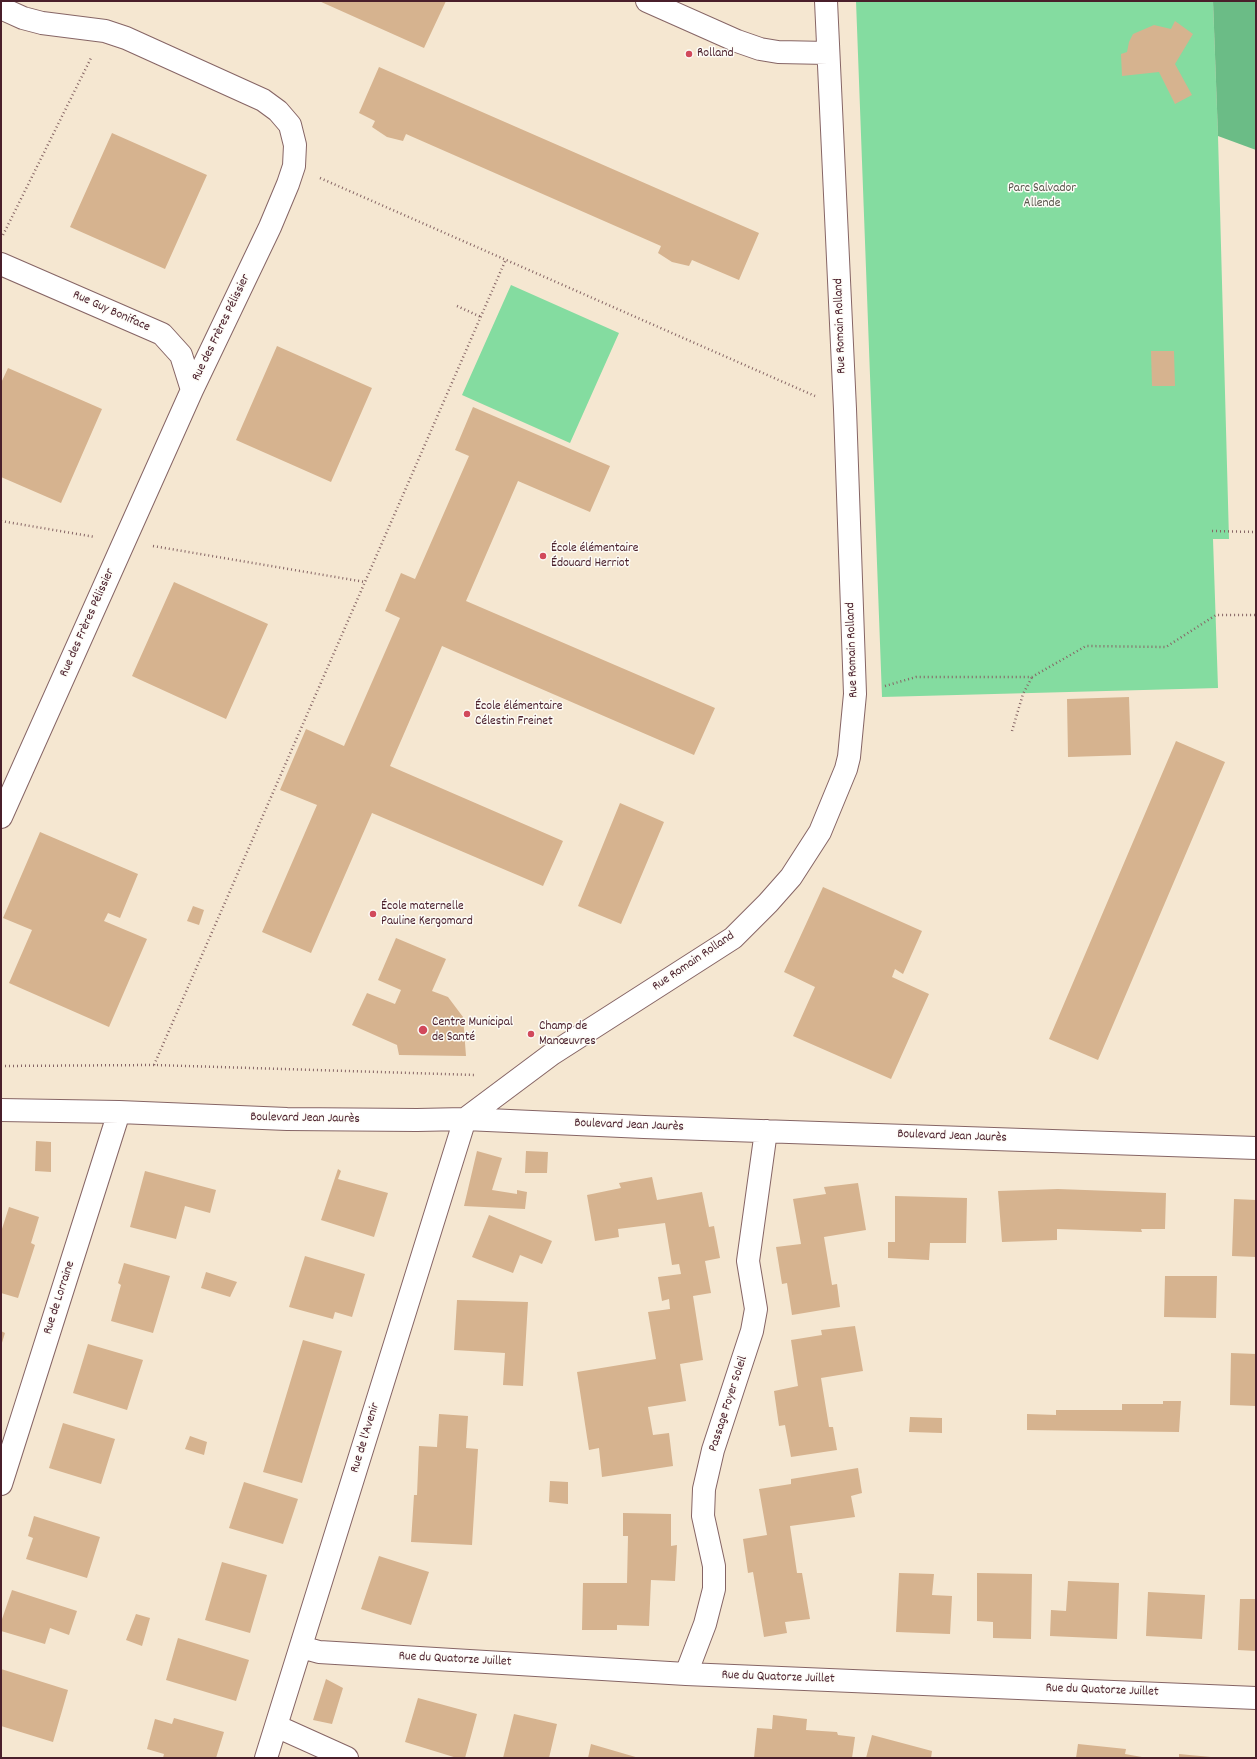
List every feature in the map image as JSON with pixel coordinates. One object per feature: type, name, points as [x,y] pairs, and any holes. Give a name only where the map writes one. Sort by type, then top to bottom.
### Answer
[{"type":"street","points":[[647,1],[737,41],[760,49],[778,52],[828,53]]},
{"type":"street","name":"Rue Romain Rolland","points":[[465,1119],[552,1054],[733,938],[768,903],[791,877],[820,832],[850,757],[855,694],[845,409],[826,1]]},
{"type":"street","name":"Rue des Frères Pélissier","points":[[1,8],[23,18],[42,23],[105,31],[126,38],[263,100],[278,111],[290,125],[295,145],[294,166],[270,227],[192,390],[1,817]]},
{"type":"street","name":"Rue Guy Boniface","points":[[1,264],[162,334],[181,355],[192,390]]},
{"type":"street","name":"Boulevard Jean Jaurès","points":[[1,1110],[119,1112],[286,1119],[465,1119],[1256,1148]]},
{"type":"street","name":"Rue de Lorraine","points":[[1,1484],[119,1112]]},
{"type":"street","name":"Rue de l'Avenir","points":[[266,1758],[465,1119]]},
{"type":"street","name":"Passage Foyer Soleil","points":[[686,1674],[705,1624],[714,1589],[714,1566],[703,1516],[704,1488],[713,1450],[752,1331],[756,1309],[748,1261],[766,1131]]},
{"type":"street","name":"Rue du Quatorze Juillet","points":[[301,1647],[319,1652],[686,1674],[1256,1698]]},
{"type":"street","points":[[276,1726],[347,1758]]},
{"type":"path","points":[[1,238],[105,31]]},
{"type":"path","points":[[294,166],[845,409]]},
{"type":"path","points":[[154,1065],[506,259]]},
{"type":"path","points":[[457,306],[481,317]]},
{"type":"path","points":[[1,521],[365,582]]},
{"type":"path","points":[[1212,531],[1256,532]]},
{"type":"path","points":[[855,694],[916,677],[1032,677],[1086,646],[1166,647],[1216,615],[1256,615]]},
{"type":"path","points":[[1012,731],[1023,694],[1032,677]]},
{"type":"path","points":[[1,1066],[154,1065],[478,1074]]},
{"type":"green space","name":"Parc Salvador Allende","points":[[856,1],[1213,1],[1229,539],[1213,539],[1218,688],[882,697]]},
{"type":"green space","points":[[1213,1],[1256,1],[1256,150],[1218,136]]},
{"type":"green space","points":[[511,285],[619,333],[570,443],[462,395]]},
{"type":"building","points":[[319,1],[446,1],[424,48]]},
{"type":"building","points":[[1175,21],[1193,34],[1175,64],[1192,95],[1175,104],[1159,72],[1122,76],[1121,54],[1127,52],[1129,42],[1133,34],[1154,25],[1171,29]]},
{"type":"building","points":[[379,67],[759,233],[739,280],[692,260],[689,266],[672,262],[658,253],[661,246],[406,134],[403,141],[387,137],[372,127],[375,121],[359,113]]},
{"type":"building","points":[[112,133],[207,175],[165,269],[70,227]]},
{"type":"building","points":[[277,346],[372,388],[331,482],[236,440]]},
{"type":"building","points":[[1151,351],[1174,351],[1175,386],[1152,386]]},
{"type":"building","points":[[8,368],[102,409],[61,503],[1,477],[1,383]]},
{"type":"building","points":[[473,407],[610,466],[590,512],[518,481],[466,601],[715,708],[694,755],[442,646],[390,766],[563,841],[543,886],[372,813],[311,953],[262,932],[317,805],[280,790],[306,729],[344,746],[400,618],[385,611],[401,573],[415,579],[469,456],[455,450]]},
{"type":"building","points":[[174,582],[268,624],[226,719],[132,676]]},
{"type":"building","points":[[1129,697],[1131,755],[1068,757],[1067,699]]},
{"type":"building","points":[[1176,741],[1225,762],[1098,1060],[1049,1039]]},
{"type":"building","points":[[620,803],[664,822],[621,924],[578,906]]},
{"type":"building","points":[[40,832],[138,874],[120,918],[108,913],[104,921],[147,939],[109,1027],[9,983],[32,930],[3,918]]},
{"type":"building","points":[[823,887],[922,931],[903,974],[895,969],[892,977],[929,994],[891,1079],[793,1036],[815,987],[784,972]]},
{"type":"building","points":[[193,906],[204,910],[199,925],[187,921]]},
{"type":"building","points":[[396,938],[446,959],[432,991],[448,997],[463,1017],[466,1056],[399,1055],[397,1045],[352,1025],[367,993],[395,1004],[401,990],[378,980]]},
{"type":"building","points":[[36,1141],[51,1142],[51,1172],[35,1171]]},
{"type":"building","points":[[477,1151],[502,1158],[492,1190],[517,1194],[517,1190],[527,1192],[525,1209],[464,1206]]},
{"type":"building","points":[[526,1151],[548,1152],[547,1173],[525,1173]]},
{"type":"building","points":[[338,1169],[341,1171],[338,1179],[388,1193],[374,1237],[321,1220]]},
{"type":"building","points":[[145,1171],[216,1190],[210,1213],[185,1206],[176,1239],[130,1227]]},
{"type":"building","points":[[652,1177],[657,1200],[702,1192],[709,1227],[714,1226],[720,1258],[705,1261],[711,1293],[693,1296],[703,1360],[680,1364],[686,1401],[648,1407],[653,1435],[669,1433],[673,1466],[602,1477],[599,1448],[589,1450],[577,1372],[656,1359],[648,1312],[670,1309],[669,1299],[662,1301],[658,1277],[681,1274],[679,1264],[672,1265],[665,1223],[618,1229],[619,1237],[595,1241],[587,1195],[621,1188],[619,1183]]},
{"type":"building","points":[[858,1183],[866,1230],[824,1237],[832,1285],[837,1284],[840,1307],[792,1315],[787,1283],[782,1284],[776,1247],[801,1244],[793,1199],[826,1194],[824,1187]]},
{"type":"building","points":[[1058,1189],[1166,1193],[1165,1229],[1141,1229],[1142,1232],[1057,1229],[1057,1240],[1002,1242],[998,1191]]},
{"type":"building","points":[[895,1196],[967,1198],[966,1243],[930,1243],[929,1260],[888,1258],[888,1242],[895,1242]]},
{"type":"building","points":[[1234,1199],[1256,1200],[1256,1257],[1232,1256]]},
{"type":"building","points":[[9,1207],[39,1217],[31,1243],[35,1245],[18,1298],[1,1293],[1,1232]]},
{"type":"building","points":[[489,1215],[552,1241],[542,1264],[520,1255],[513,1273],[472,1257]]},
{"type":"building","points":[[305,1256],[365,1274],[352,1317],[335,1312],[333,1319],[289,1307]]},
{"type":"building","points":[[124,1263],[170,1276],[153,1333],[111,1321],[121,1285],[118,1283]]},
{"type":"building","points":[[206,1272],[237,1282],[230,1297],[201,1288]]},
{"type":"building","points":[[1165,1276],[1217,1276],[1216,1318],[1164,1317]]},
{"type":"building","points":[[457,1300],[528,1302],[523,1386],[503,1385],[505,1353],[454,1350]]},
{"type":"building","points":[[855,1326],[863,1371],[821,1378],[829,1427],[833,1427],[837,1450],[791,1457],[785,1425],[779,1426],[774,1391],[798,1386],[791,1340],[822,1335],[821,1330]]},
{"type":"building","points":[[1,1331],[5,1333],[1,1346]]},
{"type":"building","points":[[303,1340],[342,1351],[302,1483],[263,1472]]},
{"type":"building","points":[[88,1344],[143,1360],[127,1410],[73,1393]]},
{"type":"building","points":[[1231,1353],[1256,1354],[1256,1406],[1230,1405]]},
{"type":"building","points":[[1163,1401],[1181,1401],[1179,1432],[1027,1430],[1027,1414],[1056,1415],[1056,1410],[1122,1410],[1122,1404],[1163,1404]]},
{"type":"building","points":[[439,1414],[468,1416],[466,1448],[478,1449],[472,1545],[411,1542],[414,1495],[417,1495],[419,1446],[437,1447]]},
{"type":"building","points":[[910,1417],[942,1418],[942,1433],[909,1432]]},
{"type":"building","points":[[63,1423],[115,1439],[101,1484],[49,1468]]},
{"type":"building","points":[[190,1436],[207,1442],[204,1455],[185,1449]]},
{"type":"building","points":[[858,1468],[862,1493],[851,1496],[855,1517],[790,1526],[797,1573],[802,1573],[810,1619],[785,1622],[787,1633],[764,1637],[753,1572],[748,1573],[743,1539],[767,1535],[759,1489],[791,1484],[791,1479]]},
{"type":"building","points":[[550,1481],[568,1482],[568,1504],[549,1502]]},
{"type":"building","points":[[244,1482],[298,1499],[283,1544],[229,1528]]},
{"type":"building","points":[[623,1513],[671,1514],[671,1546],[677,1545],[675,1581],[651,1580],[649,1626],[617,1625],[617,1630],[582,1630],[583,1583],[627,1583],[628,1536],[623,1536]]},
{"type":"building","points":[[34,1516],[100,1537],[87,1578],[26,1559],[33,1538],[28,1536]]},
{"type":"building","points":[[379,1556],[429,1572],[411,1625],[361,1609]]},
{"type":"building","points":[[222,1562],[267,1575],[250,1633],[205,1620]]},
{"type":"building","points":[[899,1573],[934,1574],[932,1595],[952,1596],[950,1634],[896,1632]]},
{"type":"building","points":[[977,1573],[1032,1574],[1031,1639],[993,1638],[993,1622],[977,1621]]},
{"type":"building","points":[[1068,1581],[1119,1583],[1117,1639],[1050,1636],[1051,1610],[1066,1611]]},
{"type":"building","points":[[12,1590],[77,1611],[69,1635],[50,1628],[45,1644],[1,1631],[1,1622]]},
{"type":"building","points":[[1148,1592],[1205,1595],[1202,1639],[1146,1636]]},
{"type":"building","points":[[1240,1599],[1256,1599],[1256,1651],[1238,1650]]},
{"type":"building","points":[[136,1614],[150,1618],[142,1646],[126,1640]]},
{"type":"building","points":[[178,1638],[249,1660],[236,1701],[166,1680]]},
{"type":"building","points":[[1,1669],[68,1690],[53,1742],[1,1726]]},
{"type":"building","points":[[326,1679],[343,1688],[332,1724],[313,1720]]},
{"type":"building","points":[[418,1698],[477,1714],[465,1758],[457,1758],[405,1742]]},
{"type":"building","points":[[514,1714],[557,1724],[549,1758],[503,1758]]},
{"type":"building","points":[[773,1715],[807,1719],[806,1730],[837,1732],[838,1735],[855,1737],[852,1758],[754,1758],[757,1728],[772,1729]]},
{"type":"building","points":[[174,1718],[224,1732],[216,1758],[163,1758],[164,1754],[147,1749],[155,1719],[172,1724]]},
{"type":"building","points":[[872,1735],[932,1751],[931,1758],[866,1758]]},
{"type":"building","points":[[591,1744],[639,1758],[588,1758]]},
{"type":"building","points":[[1078,1744],[1126,1749],[1125,1754],[1142,1758],[1076,1758]]},
{"type":"building","points":[[1179,1754],[1211,1757],[1211,1758],[1179,1758]]},
{"type":"place","name":"Rolland","points":[[689,54]]},
{"type":"place","name":"École élémentaire Édouard Herriot","points":[[543,556]]},
{"type":"place","name":"École élémentaire Célestin Freinet","points":[[467,714]]},
{"type":"place","name":"École maternelle Pauline Kergomard","points":[[373,914]]},
{"type":"place","name":"Centre Municipal de Santé","points":[[423,1030]]},
{"type":"place","name":"Champ de Manœuvres","points":[[531,1034]]}]
